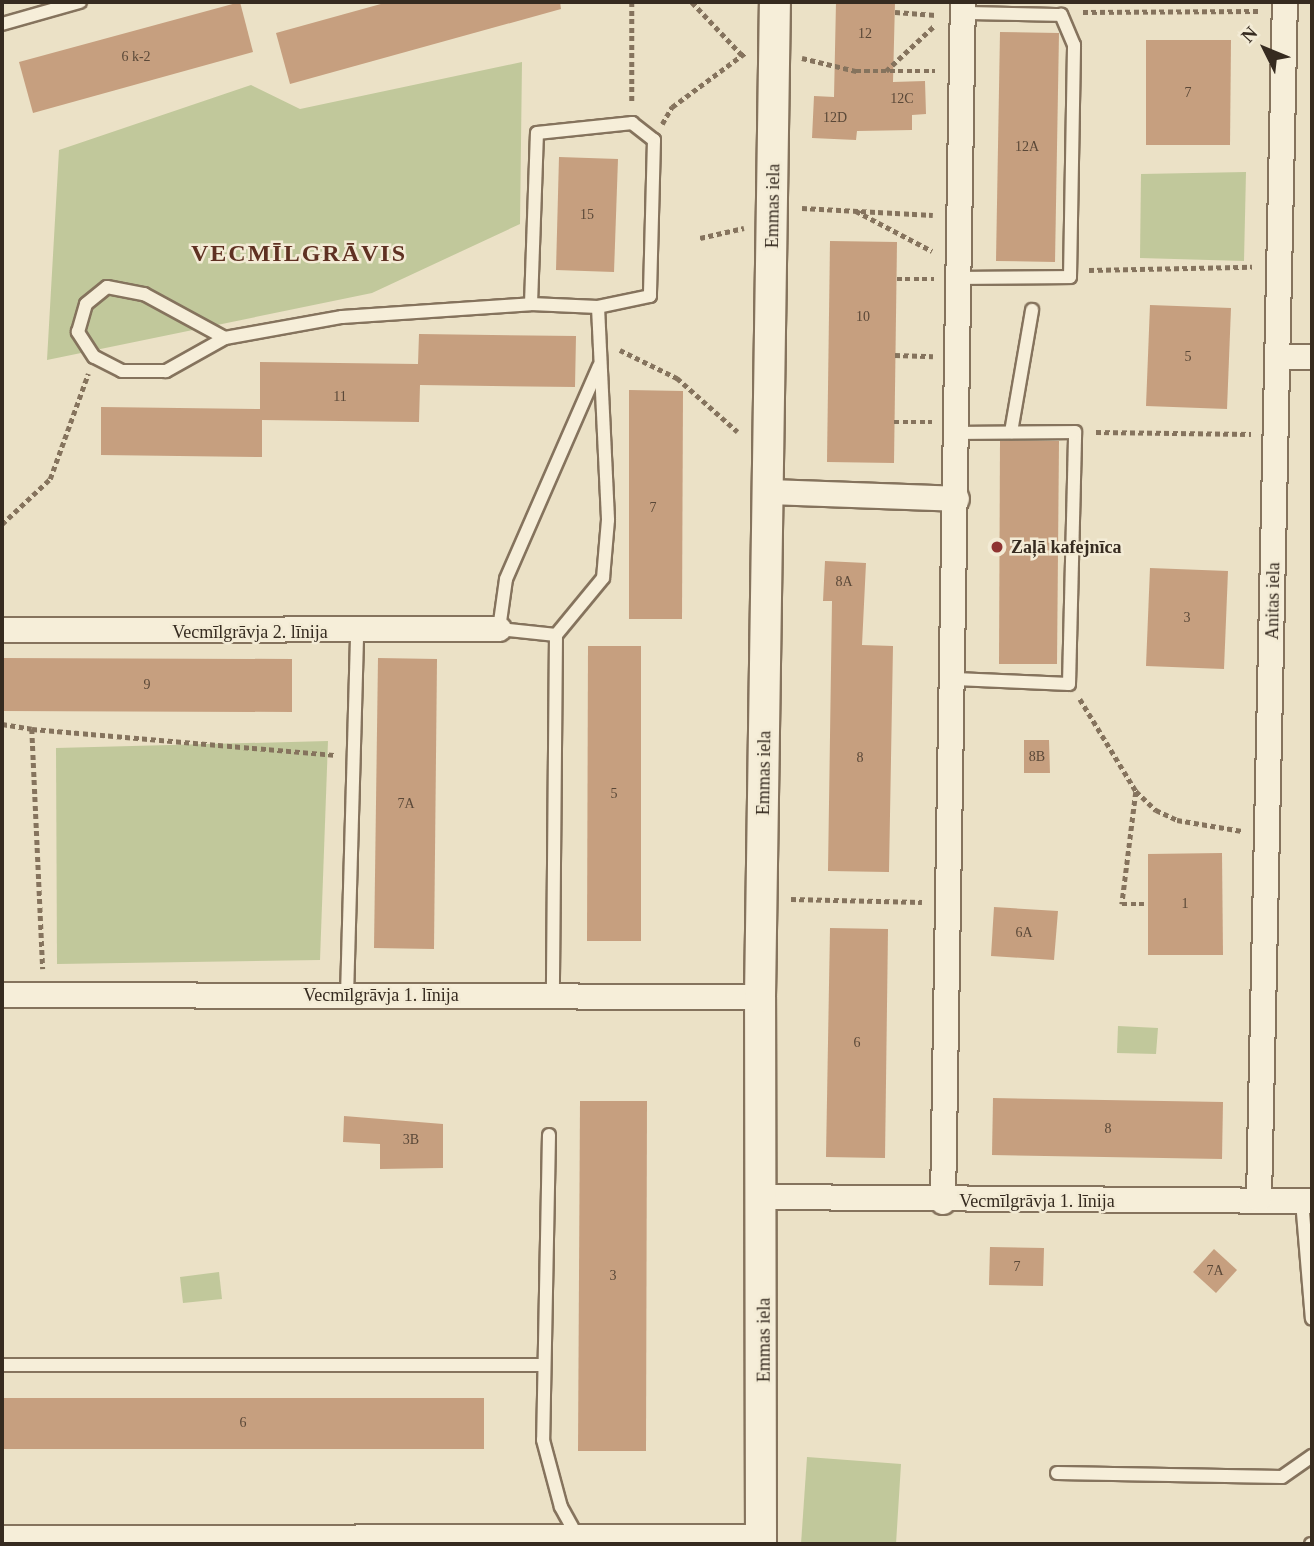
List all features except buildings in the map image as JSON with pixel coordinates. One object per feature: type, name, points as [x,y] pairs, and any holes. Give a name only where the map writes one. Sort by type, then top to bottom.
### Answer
[{"type":"street","name":"Emmas iela","points":[[761,1541],[760,997],[775,2]]},
{"type":"street","name":"Anitas iela","points":[[1259,1199],[1285,6]]},
{"type":"street","points":[[943,1202],[956,680],[963,7]]},
{"type":"street","points":[[1279,356],[1312,357]]},
{"type":"street","points":[[768,492],[957,499]]},
{"type":"street","name":"Vecmīlgrāvja 2. līnija","points":[[2,631],[357,633],[499,629]]},
{"type":"street","name":"Vecmīlgrāvja 1. līnija","points":[[2,995],[553,994],[760,997]]},
{"type":"street","name":"Vecmīlgrāvja 1. līnija","points":[[762,1197],[943,1202],[1259,1199],[1307,1201]]},
{"type":"street","points":[[2,1538],[578,1538],[761,1541]]},
{"type":"lane","points":[[2,24],[80,2]]},
{"type":"lane","points":[[960,272],[1070,277],[1074,45],[1061,15],[1038,7],[963,7]]},
{"type":"lane","points":[[225,338],[144,294],[107,287],[86,304],[78,332],[94,357],[122,371],[166,371],[225,338],[342,317],[531,304],[598,307],[649,296],[654,140],[632,123],[537,132],[531,304]]},
{"type":"lane","points":[[553,994],[556,635],[603,578],[608,408],[599,366],[598,307]]},
{"type":"lane","points":[[1011,432],[1032,310]]},
{"type":"lane","points":[[556,635],[499,629],[506,579],[599,366]]},
{"type":"lane","points":[[956,680],[1069,684],[1075,432],[1011,432],[957,428]]},
{"type":"lane","points":[[347,996],[357,633]]},
{"type":"lane","points":[[549,1135],[542,1364],[543,1440],[561,1507],[578,1538]]},
{"type":"lane","points":[[1307,1201],[1312,1319]]},
{"type":"lane","points":[[2,1365],[542,1364]]},
{"type":"lane","points":[[1057,1473],[1282,1477],[1312,1456]]},
{"type":"path","points":[[632,2],[632,123]]},
{"type":"path","points":[[692,2],[742,55]]},
{"type":"path","points":[[1101,13],[1285,6]]},
{"type":"path","points":[[885,72],[944,15],[895,12]]},
{"type":"path","points":[[654,140],[672,107],[775,31]]},
{"type":"path","points":[[801,58],[885,72],[962,70]]},
{"type":"path","points":[[852,209],[960,272]]},
{"type":"path","points":[[700,238],[773,214],[852,209],[960,216]]},
{"type":"path","points":[[1093,270],[1281,267]]},
{"type":"path","points":[[599,340],[677,378],[745,438],[769,450]]},
{"type":"path","points":[[895,355],[958,356]]},
{"type":"path","points":[[2,524],[50,480],[94,357]]},
{"type":"path","points":[[894,422],[957,428]]},
{"type":"path","points":[[1106,432],[1277,435]]},
{"type":"path","points":[[1069,684],[1136,791],[1177,820],[1268,834]]},
{"type":"path","points":[[2,724],[32,729],[354,757]]},
{"type":"path","points":[[32,729],[44,994]]},
{"type":"path","points":[[1136,791],[1122,904],[1145,904]]},
{"type":"path","points":[[762,898],[951,903]]},
{"type":"green space","points":[[522,62],[520,224],[372,293],[47,360],[59,150],[251,85],[300,109]]},
{"type":"green space","points":[[1246,172],[1244,261],[1140,258],[1141,174]]},
{"type":"green space","points":[[328,741],[320,960],[57,964],[56,748]]},
{"type":"green space","points":[[1118,1026],[1158,1028],[1156,1054],[1117,1053]]},
{"type":"green space","points":[[219,1272],[222,1299],[183,1303],[180,1277]]},
{"type":"green space","points":[[807,1457],[901,1464],[896,1544],[801,1544]]},
{"type":"place","name":"Zaļā kafejnīca","points":[[997,547]]},
{"type":"district","name":"VECMĪLGRĀVIS","points":[[299,254]]}]
